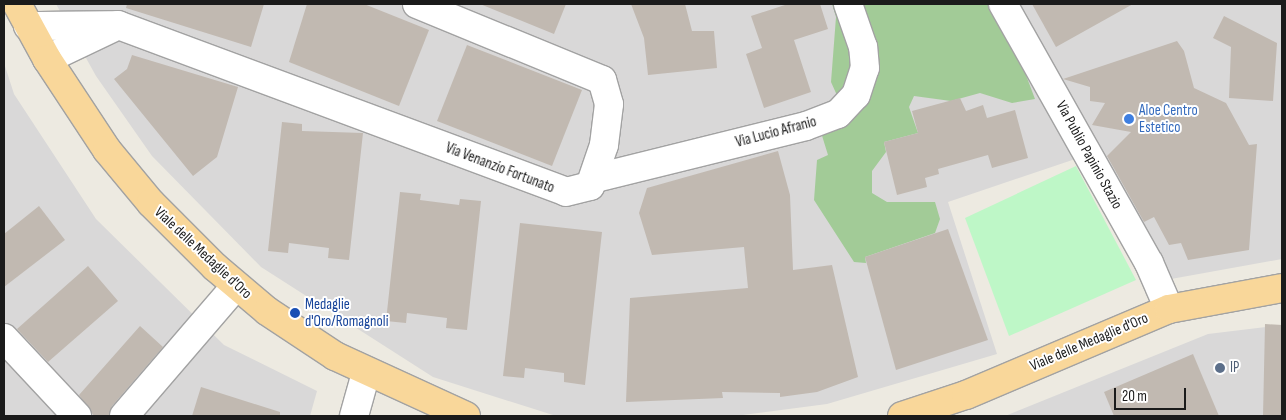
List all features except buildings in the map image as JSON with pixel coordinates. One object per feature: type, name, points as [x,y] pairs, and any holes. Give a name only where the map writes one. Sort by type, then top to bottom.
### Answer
[{"type":"main road","name":"Viale delle Medaglie d'Oro","points":[[23,15],[46,59],[134,184],[236,286],[309,340],[366,374],[466,416]]},
{"type":"main road","name":"Viale delle Medaglie d'Oro","points":[[902,416],[966,395],[1169,309],[1282,288]]},
{"type":"street","points":[[417,4],[602,80],[609,104],[596,178]]},
{"type":"street","name":"Via Lucio Afranio","points":[[596,178],[806,126],[838,114],[856,95],[865,68],[863,46],[848,4]]},
{"type":"street","name":"Via Publio Papinio Stazio","points":[[1003,4],[1149,263],[1169,309]]},
{"type":"street","name":"Via Venanzio Fortunato","points":[[23,15],[118,25],[566,192],[581,192],[596,178]]},
{"type":"street","points":[[46,59],[118,25]]},
{"type":"street","points":[[124,416],[236,286]]},
{"type":"street","points":[[4,338],[77,416]]},
{"type":"street","points":[[354,416],[366,374]]},
{"type":"shaded area","points":[[56,4],[1282,4],[1282,259],[1171,279],[1099,151],[948,202],[997,354],[827,404],[735,416],[553,415],[433,377],[261,267],[152,156],[96,76]]},
{"type":"shaded area","points":[[4,63],[14,94],[96,219],[224,345],[317,391],[310,416],[4,416]]},
{"type":"shaded area","points":[[1282,325],[1282,416],[1005,416],[1208,334]]},
{"type":"green space","points":[[832,4],[999,4],[1035,99],[1012,103],[980,93],[951,101],[914,96],[909,107],[918,133],[884,142],[886,152],[872,171],[872,193],[887,202],[935,202],[940,219],[935,233],[865,257],[866,263],[854,262],[814,200],[817,160],[828,155],[819,126],[840,102],[831,82],[836,17]]},
{"type":"green space","points":[[1076,166],[1136,280],[1009,336],[965,218]]},
{"type":"place","name":"Aloe Centro Estetico","points":[[1129,119]]},
{"type":"place","name":"Medaglie d'Oro/Romagnoli","points":[[295,313]]},
{"type":"place","name":"IP","points":[[1220,368]]}]
